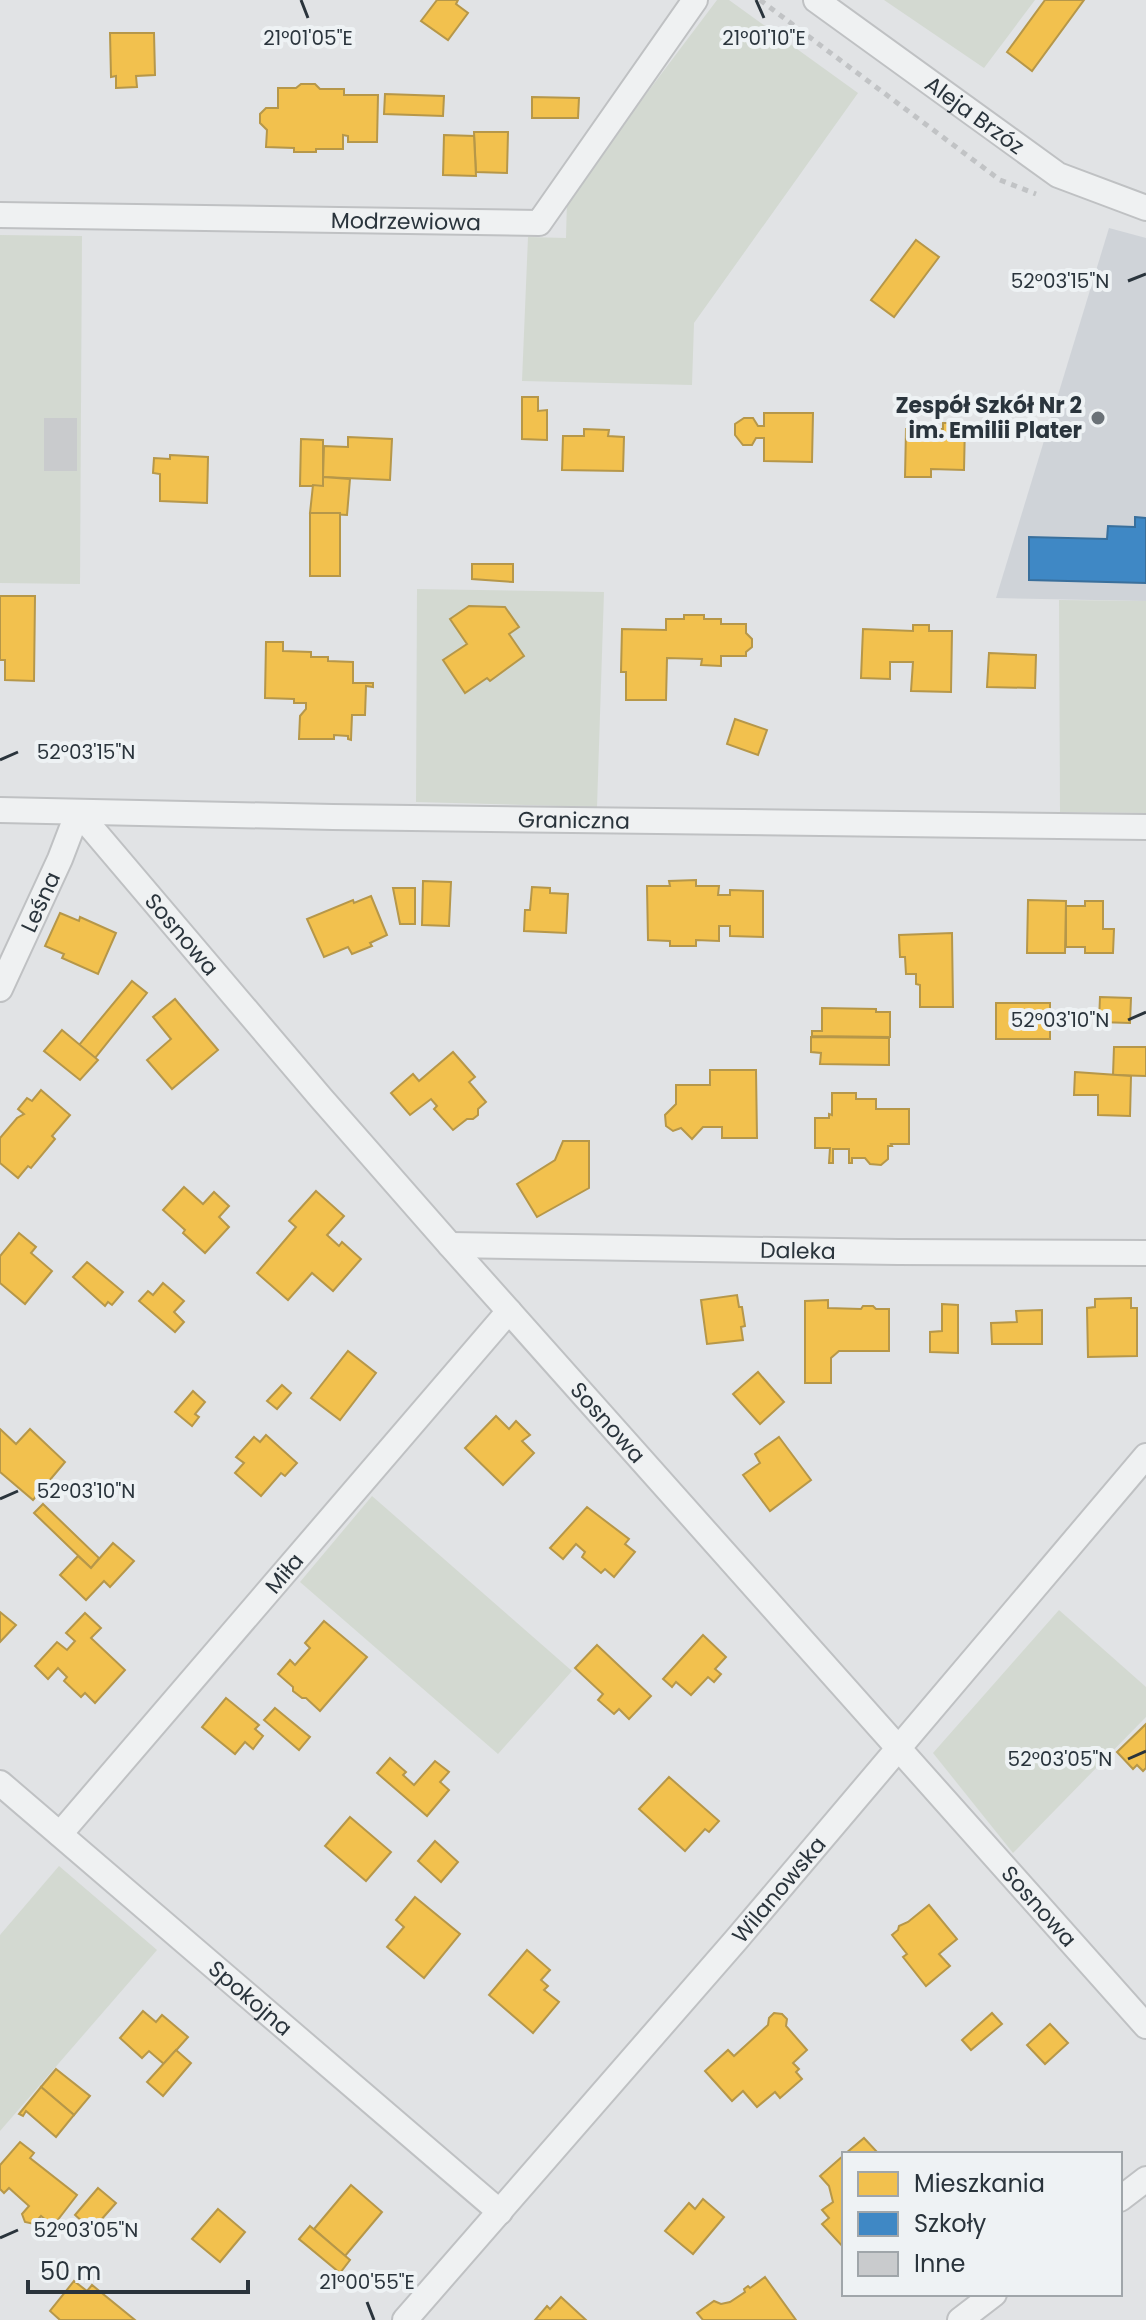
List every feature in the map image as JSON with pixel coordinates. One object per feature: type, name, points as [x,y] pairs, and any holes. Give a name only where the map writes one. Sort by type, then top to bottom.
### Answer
[{"type":"street","name":"Modrzewiowa","points":[[0,215],[539,223],[695,0]]},
{"type":"street","name":"Aleja Brzóz","points":[[816,0],[1058,175],[1146,208]]},
{"type":"street","name":"Graniczna","points":[[0,810],[1146,827]]},
{"type":"street","name":"Leśna","points":[[0,989],[60,859],[78,812]]},
{"type":"street","name":"Sosnowa","points":[[78,812],[450,1245],[1146,2026]]},
{"type":"street","name":"Daleka","points":[[450,1245],[1146,1253]]},
{"type":"street","name":"Miła","points":[[60,1834],[509,1311]]},
{"type":"street","name":"Wilanowska","points":[[405,2320],[899,1749],[1146,1456]]},
{"type":"street","name":"Spokojna","points":[[0,1783],[500,2212]]},
{"type":"street","points":[[1122,2197],[1146,2179]]},
{"type":"street","points":[[960,2320],[991,2296]]},
{"type":"shaded area","points":[[717,0],[729,0],[858,93],[694,323],[692,385],[522,381],[528,237],[566,238],[567,199]]},
{"type":"shaded area","points":[[884,0],[1035,0],[984,68]]},
{"type":"shaded area","name":"Zespół Szkół Nr 2 im. Emilii Plater","points":[[1109,228],[1146,238],[1146,601],[996,598]]},
{"type":"shaded area","points":[[0,235],[82,236],[80,584],[0,583]]},
{"type":"shaded area","points":[[417,589],[604,592],[597,807],[416,802]]},
{"type":"shaded area","points":[[1059,600],[1146,601],[1146,813],[1060,812]]},
{"type":"shaded area","points":[[372,1496],[572,1671],[498,1754],[300,1582]]},
{"type":"shaded area","points":[[1059,1610],[1146,1687],[1146,1717],[1013,1853],[933,1753]]},
{"type":"shaded area","points":[[59,1866],[157,1950],[0,2131],[0,1935]]},
{"type":"building: Mieszkania","points":[[437,0],[458,0],[456,4],[468,13],[448,40],[421,21]]},
{"type":"building: Mieszkania","points":[[1045,0],[1084,0],[1032,71],[1007,52]]},
{"type":"building: Mieszkania","points":[[110,33],[154,33],[155,75],[136,76],[137,87],[116,88],[116,76],[111,77]]},
{"type":"building: Mieszkania","points":[[301,84],[315,84],[320,89],[344,89],[344,95],[378,95],[377,142],[348,142],[348,136],[343,135],[343,149],[294,152],[294,148],[266,147],[267,130],[260,123],[260,114],[266,108],[278,108],[278,88],[296,88]]},
{"type":"building: Mieszkania","points":[[385,94],[444,96],[443,116],[384,114]]},
{"type":"building: Mieszkania","points":[[532,97],[579,98],[578,118],[532,118]]},
{"type":"building: Mieszkania","points":[[474,132],[508,132],[507,173],[476,172]]},
{"type":"building: Mieszkania","points":[[444,135],[474,136],[476,176],[443,175]]},
{"type":"building: Mieszkania","points":[[916,240],[939,257],[894,317],[871,300]]},
{"type":"building: Mieszkania","points":[[522,397],[538,397],[538,411],[547,410],[547,440],[522,439]]},
{"type":"building: Mieszkania","points":[[764,413],[813,413],[812,462],[764,461],[764,438],[756,438],[752,445],[743,445],[735,435],[735,424],[744,418],[753,418],[758,426],[764,426]]},
{"type":"building: Mieszkania","points":[[943,423],[965,423],[964,470],[931,469],[931,477],[905,477],[906,429],[943,429]]},
{"type":"building: Mieszkania","points":[[584,429],[609,430],[608,436],[624,437],[623,471],[562,470],[563,436],[584,436]]},
{"type":"building: Mieszkania","points":[[348,437],[392,439],[390,480],[323,477],[324,446],[348,447]]},
{"type":"building: Mieszkania","points":[[301,439],[323,440],[323,486],[300,486]]},
{"type":"building: Mieszkania","points":[[170,455],[208,457],[207,503],[160,501],[160,474],[153,473],[154,458],[170,459]]},
{"type":"building: Mieszkania","points":[[323,477],[350,479],[347,515],[310,513],[313,485],[323,486]]},
{"type":"building: Mieszkania","points":[[310,513],[340,513],[340,576],[310,576]]},
{"type":"building: Mieszkania","points":[[472,564],[513,564],[513,582],[472,579]]},
{"type":"building: Mieszkania","points":[[0,596],[35,596],[34,681],[5,680],[5,660],[0,660]]},
{"type":"building: Mieszkania","points":[[469,606],[505,607],[519,627],[509,634],[524,656],[490,681],[487,678],[465,693],[443,660],[467,644],[450,619]]},
{"type":"building: Mieszkania","points":[[684,615],[721,619],[721,624],[746,624],[752,647],[746,656],[721,656],[721,666],[701,665],[702,659],[667,658],[666,700],[626,700],[626,672],[621,672],[622,629],[666,630],[666,619],[684,619]]},
{"type":"building: Mieszkania","points":[[913,625],[929,625],[929,631],[952,631],[951,692],[911,691],[913,662],[890,662],[890,679],[861,678],[863,629],[913,631]]},
{"type":"building: Mieszkania","points":[[266,642],[283,642],[283,651],[311,652],[311,657],[353,662],[353,683],[373,683],[373,687],[366,686],[365,715],[352,715],[351,740],[348,736],[334,735],[334,739],[299,739],[300,716],[306,709],[306,703],[294,703],[294,699],[265,698]]},
{"type":"building: Mieszkania","points":[[989,653],[1036,655],[1035,688],[987,687]]},
{"type":"building: Mieszkania","points":[[735,719],[767,730],[758,755],[727,744]]},
{"type":"building: Mieszkania","points":[[696,880],[696,886],[719,886],[718,895],[730,895],[730,890],[763,891],[763,937],[730,936],[730,926],[719,926],[719,941],[696,940],[696,946],[670,946],[670,941],[648,940],[647,886],[670,886],[669,881]]},
{"type":"building: Mieszkania","points":[[423,881],[451,882],[449,926],[422,925]]},
{"type":"building: Mieszkania","points":[[532,887],[550,888],[550,893],[568,894],[566,933],[524,931],[525,910],[530,910]]},
{"type":"building: Mieszkania","points":[[393,888],[415,888],[415,924],[400,924]]},
{"type":"building: Mieszkania","points":[[371,896],[387,935],[370,943],[372,946],[352,954],[348,947],[324,957],[307,919]]},
{"type":"building: Mieszkania","points":[[1028,900],[1066,901],[1065,953],[1027,953]]},
{"type":"building: Mieszkania","points":[[1085,901],[1103,901],[1103,929],[1114,929],[1113,953],[1085,953],[1085,947],[1066,947],[1066,906],[1085,906]]},
{"type":"building: Mieszkania","points":[[60,913],[79,921],[80,917],[116,933],[98,974],[62,958],[64,954],[45,946]]},
{"type":"building: Mieszkania","points":[[952,933],[953,1007],[920,1007],[920,985],[916,984],[916,974],[906,974],[905,957],[900,957],[899,935]]},
{"type":"building: Mieszkania","points":[[132,981],[147,993],[95,1058],[79,1045]]},
{"type":"building: Mieszkania","points":[[1100,997],[1131,998],[1130,1023],[1099,1022]]},
{"type":"building: Mieszkania","points":[[175,999],[218,1050],[172,1089],[147,1060],[171,1039],[153,1017]]},
{"type":"building: Mieszkania","points":[[996,1003],[1050,1003],[1050,1039],[996,1039]]},
{"type":"building: Mieszkania","points":[[822,1008],[890,1012],[890,1037],[812,1036],[812,1031],[822,1031]]},
{"type":"building: Mieszkania","points":[[62,1030],[98,1060],[80,1080],[44,1051]]},
{"type":"building: Mieszkania","points":[[811,1037],[889,1038],[889,1065],[820,1064],[821,1053],[811,1052]]},
{"type":"building: Mieszkania","points":[[1114,1047],[1146,1047],[1146,1076],[1113,1075]]},
{"type":"building: Mieszkania","points":[[453,1052],[475,1077],[469,1082],[486,1102],[478,1109],[478,1115],[453,1130],[434,1109],[437,1106],[431,1099],[410,1115],[391,1093],[413,1074],[419,1081]]},
{"type":"building: Mieszkania","points":[[710,1070],[756,1070],[757,1138],[722,1138],[722,1127],[703,1127],[692,1139],[681,1128],[673,1131],[666,1126],[665,1115],[676,1104],[676,1085],[710,1085]]},
{"type":"building: Mieszkania","points":[[1075,1072],[1131,1076],[1130,1116],[1098,1115],[1098,1095],[1074,1095]]},
{"type":"building: Mieszkania","points":[[41,1090],[70,1115],[52,1136],[55,1139],[31,1168],[28,1166],[18,1178],[0,1163],[0,1138],[24,1114],[18,1109],[27,1098],[32,1101]]},
{"type":"building: Mieszkania","points":[[832,1093],[856,1093],[856,1099],[876,1099],[876,1109],[909,1109],[909,1144],[888,1146],[888,1159],[881,1165],[870,1164],[865,1158],[852,1158],[852,1163],[849,1163],[849,1149],[833,1149],[833,1163],[829,1163],[830,1148],[815,1148],[815,1118],[829,1118],[829,1114],[832,1115]]},
{"type":"building: Mieszkania","points":[[563,1141],[589,1141],[589,1188],[537,1217],[517,1184],[555,1160]]},
{"type":"building: Mieszkania","points":[[184,1187],[203,1204],[214,1192],[229,1206],[219,1217],[229,1227],[205,1253],[163,1210]]},
{"type":"building: Mieszkania","points":[[316,1191],[344,1216],[327,1235],[339,1246],[342,1242],[361,1259],[333,1291],[312,1273],[288,1300],[257,1273],[296,1227],[289,1221]]},
{"type":"building: Mieszkania","points":[[19,1233],[36,1247],[31,1253],[52,1271],[25,1304],[0,1283],[0,1256]]},
{"type":"building: Mieszkania","points":[[87,1262],[123,1292],[112,1305],[108,1302],[105,1306],[73,1277]]},
{"type":"building: Mieszkania","points":[[163,1283],[184,1301],[174,1312],[184,1322],[175,1332],[139,1301],[148,1291],[153,1295]]},
{"type":"building: Mieszkania","points":[[737,1295],[745,1326],[741,1327],[743,1340],[707,1344],[701,1300]]},
{"type":"building: Mieszkania","points":[[1131,1298],[1131,1308],[1137,1308],[1137,1356],[1088,1357],[1087,1308],[1095,1307],[1095,1299]]},
{"type":"building: Mieszkania","points":[[828,1300],[828,1308],[861,1309],[863,1306],[873,1306],[889,1309],[889,1351],[839,1351],[831,1358],[831,1383],[805,1383],[805,1301]]},
{"type":"building: Mieszkania","points":[[942,1304],[958,1305],[958,1353],[930,1352],[930,1332],[942,1331]]},
{"type":"building: Mieszkania","points":[[1042,1310],[1042,1344],[992,1344],[991,1323],[1017,1322],[1016,1311]]},
{"type":"building: Mieszkania","points":[[348,1351],[376,1373],[340,1420],[311,1398]]},
{"type":"building: Mieszkania","points":[[758,1372],[784,1402],[760,1424],[733,1394]]},
{"type":"building: Mieszkania","points":[[282,1385],[291,1393],[277,1409],[267,1401]]},
{"type":"building: Mieszkania","points":[[193,1391],[205,1402],[195,1414],[199,1417],[192,1426],[175,1412]]},
{"type":"building: Mieszkania","points":[[496,1416],[509,1429],[516,1421],[530,1435],[522,1441],[534,1453],[503,1485],[465,1448]]},
{"type":"building: Mieszkania","points":[[0,1429],[16,1444],[30,1429],[65,1462],[33,1500],[0,1472]]},
{"type":"building: Mieszkania","points":[[266,1435],[297,1463],[285,1476],[281,1473],[261,1496],[235,1473],[244,1463],[236,1457],[254,1437],[260,1442]]},
{"type":"building: Mieszkania","points":[[779,1437],[811,1480],[770,1511],[743,1475],[760,1463],[755,1454]]},
{"type":"building: Mieszkania","points":[[43,1504],[99,1558],[91,1568],[34,1513]]},
{"type":"building: Mieszkania","points":[[587,1507],[629,1539],[625,1544],[635,1552],[614,1577],[605,1569],[601,1573],[582,1557],[585,1552],[576,1544],[563,1559],[550,1548]]},
{"type":"building: Mieszkania","points":[[113,1543],[134,1561],[110,1587],[104,1581],[86,1600],[60,1575],[78,1556],[91,1568]]},
{"type":"building: Mieszkania","points":[[0,1612],[16,1625],[0,1642]]},
{"type":"building: Mieszkania","points":[[85,1613],[101,1628],[91,1638],[125,1670],[95,1703],[85,1693],[81,1697],[64,1681],[67,1677],[58,1668],[48,1679],[35,1666],[57,1642],[67,1650],[75,1641],[66,1633]]},
{"type":"building: Mieszkania","points":[[324,1621],[367,1657],[320,1711],[293,1691],[293,1687],[278,1674],[290,1660],[295,1665],[310,1648],[305,1643]]},
{"type":"building: Mieszkania","points":[[703,1635],[726,1657],[715,1669],[721,1674],[714,1682],[708,1677],[691,1695],[676,1682],[672,1687],[663,1679]]},
{"type":"building: Mieszkania","points":[[597,1645],[651,1696],[629,1719],[619,1709],[614,1714],[598,1700],[603,1694],[575,1668]]},
{"type":"building: Mieszkania","points":[[226,1698],[259,1725],[255,1729],[263,1736],[253,1749],[245,1742],[235,1754],[202,1727]]},
{"type":"building: Mieszkania","points":[[275,1708],[310,1737],[299,1750],[264,1720]]},
{"type":"building: Mieszkania","points":[[1146,1724],[1146,1768],[1143,1771],[1137,1765],[1133,1769],[1117,1752]]},
{"type":"building: Mieszkania","points":[[390,1758],[406,1772],[403,1775],[414,1785],[435,1761],[449,1772],[440,1782],[449,1790],[427,1816],[377,1773]]},
{"type":"building: Mieszkania","points":[[669,1777],[719,1821],[709,1832],[705,1829],[685,1851],[639,1809]]},
{"type":"building: Mieszkania","points":[[350,1817],[391,1852],[366,1881],[325,1846]]},
{"type":"building: Mieszkania","points":[[435,1841],[458,1862],[441,1882],[418,1861]]},
{"type":"building: Mieszkania","points":[[415,1897],[460,1934],[424,1978],[387,1947],[404,1927],[396,1920]]},
{"type":"building: Mieszkania","points":[[929,1905],[957,1939],[939,1954],[950,1966],[926,1986],[903,1957],[907,1954],[892,1935],[899,1926]]},
{"type":"building: Mieszkania","points":[[527,1950],[550,1970],[541,1980],[548,1986],[544,1990],[559,2002],[533,2033],[489,1995]]},
{"type":"building: Mieszkania","points":[[143,2011],[156,2022],[162,2015],[188,2037],[164,2064],[149,2051],[142,2058],[120,2038]]},
{"type":"building: Mieszkania","points":[[774,2013],[782,2014],[787,2019],[786,2026],[807,2050],[793,2063],[802,2079],[780,2098],[775,2092],[757,2107],[743,2091],[732,2101],[705,2071],[728,2050],[734,2056],[768,2025]]},
{"type":"building: Mieszkania","points":[[992,2013],[1002,2024],[971,2050],[962,2040]]},
{"type":"building: Mieszkania","points":[[1050,2024],[1068,2043],[1045,2064],[1027,2045]]},
{"type":"building: Mieszkania","points":[[176,2050],[191,2063],[163,2096],[147,2082]]},
{"type":"building: Mieszkania","points":[[56,2069],[90,2096],[74,2115],[41,2087]]},
{"type":"building: Mieszkania","points":[[41,2087],[74,2115],[56,2137],[26,2111],[23,2116],[19,2114]]},
{"type":"building: Mieszkania","points":[[864,2138],[877,2152],[847,2152]]},
{"type":"building: Mieszkania","points":[[20,2142],[34,2153],[30,2158],[77,2195],[53,2226],[41,2216],[34,2224],[25,2222],[22,2214],[29,2206],[9,2188],[4,2193],[0,2189],[0,2165]]},
{"type":"building: Mieszkania","points":[[842,2157],[842,2246],[822,2224],[829,2218],[822,2210],[833,2202],[829,2186],[820,2176]]},
{"type":"building: Mieszkania","points":[[351,2185],[382,2212],[345,2256],[314,2229]]},
{"type":"building: Mieszkania","points":[[98,2188],[116,2203],[92,2230],[75,2215]]},
{"type":"building: Mieszkania","points":[[703,2199],[724,2217],[693,2254],[665,2231],[689,2203],[695,2209]]},
{"type":"building: Mieszkania","points":[[218,2209],[245,2232],[220,2262],[192,2239]]},
{"type":"building: Mieszkania","points":[[310,2226],[350,2260],[340,2273],[299,2239]]},
{"type":"building: Mieszkania","points":[[765,2277],[796,2320],[703,2320],[697,2313],[714,2301],[721,2304],[730,2302],[745,2292],[748,2286],[750,2288]]},
{"type":"building: Mieszkania","points":[[74,2281],[87,2291],[92,2285],[135,2320],[60,2320],[50,2311]]},
{"type":"building: Mieszkania","points":[[561,2297],[586,2320],[535,2320],[547,2306],[550,2309]]},
{"type":"building: Szkoły","points":[[1135,517],[1146,518],[1146,583],[1029,580],[1029,537],[1107,539],[1108,526],[1135,527]]},
{"type":"building: Inne","points":[[44,418],[77,418],[77,471],[44,471]]},
{"type":"place","name":"Zespół Szkół Nr 2 im. Emilii Plater","points":[[1098,418]]}]
